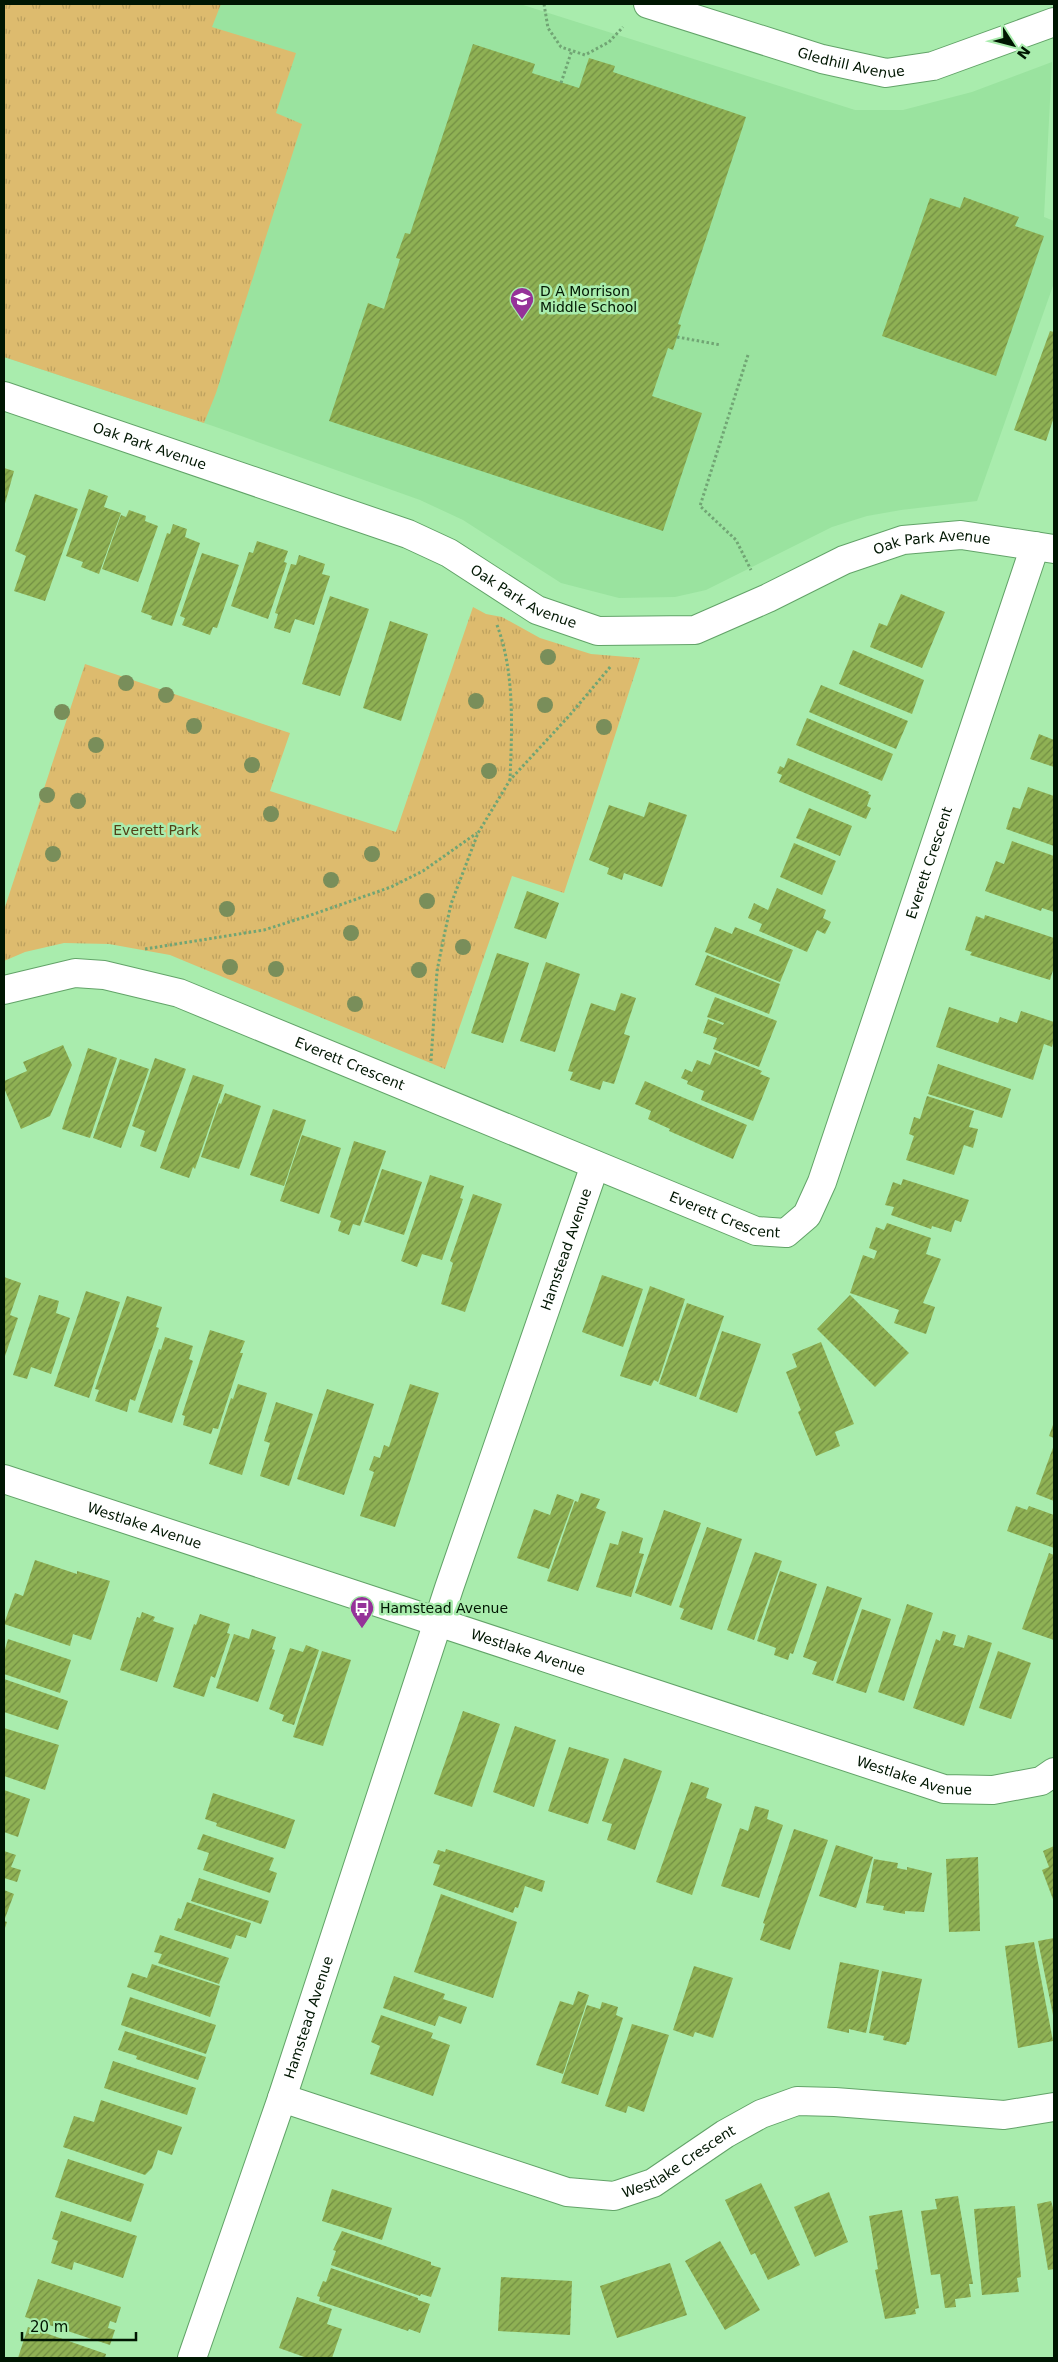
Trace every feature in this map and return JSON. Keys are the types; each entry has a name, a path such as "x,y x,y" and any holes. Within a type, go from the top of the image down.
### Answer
{"street":[{"name":"Gledhill Avenue","path":"652,4 822,59 886,73 932,66 1054,22"},
{"name":"Oak Park Avenue","path":"4,396 408,534 449,553 487,575 537,610 598,630 695,630 768,598 844,560 903,540 961,535 1045,547"},
{"name":"Everett Crescent","path":"4,990 75,973 104,975 179,993 756,1231 786,1233 807,1215 822,1182 1045,547"},
{"name":"Hamstead Avenue","path":"192,2358 282,2098 438,1623 595,1165"},
{"name":"Westlake Avenue","path":"4,1480 944,1789 992,1790 1041,1782 1054,1772"},
{"name":"Westlake Crescent","path":"282,2098 567,2192 614,2196 653,2183 725,2134 762,2114 796,2101 835,2102 1004,2115 1054,2107"}],"path":[{"path":"544,4 548,28 561,47 585,55 609,42 623,27"},
{"path":"561,82 572,50"},
{"path":"677,337 721,345"},
{"path":"748,355 700,506 736,540 753,573"},
{"path":"496,621 502,639 508,676 512,728 510,780"},
{"path":"431,1069 437,971 442,944 451,904 478,833 510,780 569,716 610,666 634,631"},
{"path":"142,950 264,930 311,915 390,887 423,871 478,833"}],"shaded area":[{"name":"D A Morrison Middle School","path":"4,4 520,4 855,110 903,110 972,92 1052,62 1044,217 1054,221 1054,283 977,501 867,516 832,527 706,590 675,597 619,598 561,583 463,520 420,500 213,426 4,357"}],"green space":[{"path":"4,4 221,4 212,27 296,53 276,113 302,124 216,393 204,423 4,357"},
{"name":"Everett Park","path":"473,607 486,614 502,617 540,638 591,654 640,658 564,893 512,876 445,1069 170,955 109,944 64,943 25,952 4,961 4,910 85,664 290,733 270,791 396,832"}],"building":[{"path":"473,44 535,64 532,73 579,88 589,58 615,66 613,72 746,117 678,324 681,325 673,350 668,348 652,396 702,413 663,531 329,421 368,303 384,309 400,259 396,258 405,233 410,234"},
{"path":"964,197 1019,217 1015,226 1044,236 996,376 882,336 930,198 960,208"},
{"path":"1050,331 1054,332 1054,417 1046,441 1014,430"},
{"path":"4,468 14,471 4,507"},
{"path":"89,489 108,496 104,507 121,513 99,574 81,567 83,562 66,556"},
{"path":"35,494 78,509 45,601 14,591 26,556 15,551"},
{"path":"129,510 146,516 145,521 158,526 138,582 102,569 121,515 126,517"},
{"path":"173,524 187,529 185,537 200,543 172,626 151,619 152,616 141,612 167,533 170,534"},
{"path":"257,541 288,551 284,562 287,563 268,619 231,606 249,552 253,553"},
{"path":"202,553 239,565 217,628 213,627 210,635 182,625 185,618 180,616"},
{"path":"299,555 325,564 322,574 330,576 314,625 295,619 290,633 274,628 278,614 275,613 291,564 296,565"},
{"path":"901,594 945,612 922,668 870,647 879,623 887,626"},
{"path":"330,596 369,609 340,696 302,684"},
{"path":"390,621 428,634 401,721 363,708"},
{"path":"853,650 924,680 912,714 839,684"},
{"path":"821,685 908,721 896,749 809,712"},
{"path":"807,718 893,754 882,781 796,745"},
{"path":"1039,734 1054,740 1054,767 1030,759"},
{"path":"788,758 869,792 868,794 871,795 867,806 871,808 866,819 779,782 782,775 777,773 780,766 784,768"},
{"path":"1028,787 1054,796 1054,846 1006,829 1013,807 1020,809"},
{"path":"649,802 687,815 662,887 624,873 622,880 607,874 609,868 589,860 609,805 644,817"},
{"path":"809,808 852,826 840,856 796,838"},
{"path":"1012,841 1054,856 1054,912 1042,908 1041,911 985,891 996,861 1004,864"},
{"path":"794,843 836,861 822,895 780,877"},
{"path":"777,888 826,910 823,918 831,922 825,934 817,930 807,952 759,931 762,924 748,918 754,903 768,910"},
{"path":"527,891 559,903 546,939 514,928"},
{"path":"985,915 1054,938 1054,967 1050,980 970,955 972,952 965,950 976,916 984,919"},
{"path":"715,927 732,934 735,927 793,950 780,982 705,952"},
{"path":"497,953 529,963 503,1043 471,1033"},
{"path":"707,955 780,984 769,1014 695,985"},
{"path":"546,962 580,974 555,1052 520,1041"},
{"path":"621,993 636,998 624,1034 630,1036 614,1084 603,1081 600,1090 570,1080 573,1072 568,1071 591,1003 615,1011"},
{"path":"715,997 777,1021 759,1067 713,1049 717,1038 703,1033 708,1019 723,1025 724,1023 707,1017"},
{"path":"949,1007 998,1023 1000,1017 1017,1023 1021,1011 1054,1022 1052,1047 1044,1044 1033,1080 936,1047"},
{"path":"63,1045 72,1065 50,1116 21,1129 4,1088 4,1081 27,1071 23,1062"},
{"path":"88,1048 117,1058 90,1138 62,1129"},
{"path":"715,1052 762,1071 760,1074 770,1078 753,1121 701,1100 704,1091 687,1084 688,1081 681,1078 685,1069 692,1072 697,1060 710,1065"},
{"path":"155,1058 186,1069 156,1152 140,1146 145,1131 132,1126"},
{"path":"120,1059 149,1069 121,1148 93,1138"},
{"path":"938,1064 1011,1089 1002,1118 928,1094"},
{"path":"193,1075 224,1085 195,1169 193,1167 189,1178 160,1168"},
{"path":"645,1081 747,1125 733,1159 669,1131 670,1129 648,1119 651,1111 635,1104"},
{"path":"225,1093 261,1106 239,1169 201,1157 219,1103 221,1104"},
{"path":"927,1096 974,1111 969,1127 978,1129 973,1148 964,1145 954,1175 906,1160 914,1136 909,1134 914,1117 920,1119"},
{"path":"273,1109 306,1120 284,1186 250,1175"},
{"path":"302,1135 341,1148 319,1214 280,1201"},
{"path":"354,1141 386,1151 360,1226 353,1224 349,1235 338,1231 341,1221 330,1217"},
{"path":"382,1169 422,1182 404,1235 364,1222"},
{"path":"430,1175 464,1186 460,1198 463,1199 442,1260 422,1254 417,1267 401,1261"},
{"path":"903,1179 969,1200 961,1222 955,1220 951,1232 932,1226 931,1229 891,1215 894,1207 885,1205 893,1182 901,1185"},
{"path":"473,1194 502,1204 465,1312 441,1304 453,1263 450,1261"},
{"path":"887,1223 931,1238 926,1254 941,1259 923,1303 935,1307 926,1334 894,1323 899,1310 850,1293 863,1255 874,1259 877,1251 869,1248 876,1227 884,1230"},
{"path":"602,1275 643,1289 623,1347 582,1332"},
{"path":"4,1277 21,1283 10,1315 18,1318 4,1359"},
{"path":"650,1286 685,1299 658,1382 654,1380 651,1386 620,1376"},
{"path":"86,1291 120,1302 89,1398 54,1386"},
{"path":"39,1295 59,1301 56,1313 70,1318 51,1374 31,1367 27,1379 13,1375"},
{"path":"850,1295 909,1353 875,1387 817,1329"},
{"path":"127,1296 162,1307 156,1327 159,1328 135,1401 130,1399 127,1412 95,1401 99,1390 95,1389"},
{"path":"687,1303 724,1316 696,1397 659,1384"},
{"path":"210,1330 245,1341 240,1353 243,1353 218,1429 213,1428 211,1434 183,1425 185,1416 182,1415"},
{"path":"722,1331 761,1344 737,1413 699,1399"},
{"path":"165,1337 193,1346 189,1359 193,1361 172,1423 138,1412 159,1349 161,1350"},
{"path":"821,1342 854,1424 835,1432 840,1446 816,1456 798,1412 801,1410 786,1372 797,1367 792,1354"},
{"path":"238,1384 267,1393 242,1475 209,1464 231,1398 233,1399"},
{"path":"410,1384 439,1393 395,1527 360,1516 374,1472 369,1470 374,1456 380,1458 384,1445 389,1447"},
{"path":"327,1389 374,1404 344,1495 297,1479"},
{"path":"276,1402 313,1414 289,1486 260,1476 270,1443 264,1441"},
{"path":"1054,1422 1054,1438 1049,1436"},
{"path":"1054,1445 1054,1501 1036,1494"},
{"path":"581,1493 600,1499 596,1508 606,1512 578,1591 547,1581 575,1501 578,1502"},
{"path":"557,1494 574,1500 549,1569 517,1558 534,1509 550,1515"},
{"path":"1016,1506 1027,1510 1029,1506 1054,1515 1054,1548 1007,1531"},
{"path":"664,1510 701,1523 671,1606 635,1593"},
{"path":"707,1527 742,1539 712,1630 680,1619 684,1609 679,1607"},
{"path":"622,1531 643,1538 639,1553 644,1554 631,1597 596,1587 610,1543 618,1545"},
{"path":"755,1552 782,1561 754,1640 727,1630"},
{"path":"1049,1553 1054,1555 1054,1640 1022,1629"},
{"path":"35,1560 77,1574 77,1571 110,1581 91,1640 73,1634 70,1646 4,1624 15,1593 23,1596"},
{"path":"780,1571 817,1584 793,1654 790,1653 788,1660 774,1655 776,1648 757,1641"},
{"path":"827,1586 862,1598 833,1681 812,1674 817,1662 803,1657"},
{"path":"907,1604 933,1613 904,1701 878,1692"},
{"path":"862,1609 891,1619 866,1693 836,1683"},
{"path":"142,1612 155,1617 153,1621 174,1628 157,1682 120,1670 137,1617 140,1618"},
{"path":"200,1614 230,1624 227,1633 230,1634 215,1678 211,1676 204,1697 173,1687 194,1624 196,1625"},
{"path":"252,1629 276,1637 272,1649 275,1650 258,1702 216,1688 234,1634 249,1639"},
{"path":"943,1631 956,1635 953,1645 964,1648 968,1635 992,1643 964,1726 913,1708 936,1639 940,1641"},
{"path":"8,1639 71,1660 60,1693 4,1674 4,1653"},
{"path":"306,1645 319,1650 294,1725 282,1721 284,1715 269,1709 290,1648 303,1652"},
{"path":"322,1651 351,1660 323,1746 293,1737"},
{"path":"998,1651 1031,1663 1011,1719 979,1708"},
{"path":"4,1679 68,1701 58,1730 4,1712"},
{"path":"463,1711 500,1724 472,1807 434,1794"},
{"path":"515,1726 556,1740 534,1807 493,1792"},
{"path":"4,1728 59,1745 45,1790 4,1776"},
{"path":"569,1747 609,1759 588,1824 548,1811"},
{"path":"624,1758 662,1771 635,1850 607,1840 612,1824 602,1821"},
{"path":"691,1782 709,1788 706,1798 722,1804 692,1895 656,1882"},
{"path":"4,1790 30,1799 18,1837 4,1832"},
{"path":"213,1793 295,1820 285,1849 216,1826 217,1823 205,1819"},
{"path":"755,1806 769,1810 767,1819 783,1825 759,1898 721,1886 740,1828 748,1831"},
{"path":"794,1829 828,1840 790,1950 760,1940 765,1924 763,1923"},
{"path":"203,1834 274,1858 269,1870 277,1873 270,1893 203,1870 209,1853 197,1849"},
{"path":"836,1845 873,1857 856,1908 819,1896"},
{"path":"1054,1846 1054,1902 1042,1870 1049,1867 1043,1851"},
{"path":"446,1849 545,1881 542,1892 525,1886 518,1908 515,1907 513,1913 433,1885 440,1865 433,1863 438,1850 445,1852"},
{"path":"4,1851 16,1855 11,1867 21,1870 17,1882 4,1878"},
{"path":"978,1857 980,1931 949,1932 946,1859"},
{"path":"874,1859 898,1863 897,1868 907,1870 907,1867 932,1873 924,1912 905,1911 905,1914 883,1910 884,1906 866,1903"},
{"path":"199,1878 269,1901 261,1924 191,1901"},
{"path":"4,1890 14,1894 4,1921"},
{"path":"441,1894 517,1922 493,1998 414,1972"},
{"path":"187,1902 251,1923 246,1938 236,1935 231,1949 174,1930 178,1918 181,1919"},
{"path":"160,1935 229,1958 219,1984 158,1963 162,1954 154,1952"},
{"path":"1054,1938 1054,2015 1053,2015 1038,1941"},
{"path":"1034,1942 1053,2041 1018,2048 1005,1946"},
{"path":"840,1962 879,1970 866,2033 849,2029 849,2033 827,2028"},
{"path":"152,1964 220,1986 210,2017 127,1987 132,1973 147,1978"},
{"path":"694,1966 733,1978 713,2038 695,2032 693,2037 673,2030"},
{"path":"882,1971 922,1979 909,2042 906,2045 883,2040 884,2036 869,2033"},
{"path":"394,1976 445,1994 443,1999 467,2007 461,2024 439,2016 435,2026 383,2008"},
{"path":"578,1991 589,1995 563,2074 536,2065 560,2001 573,2005"},
{"path":"130,1997 216,2025 206,2054 121,2025"},
{"path":"602,2002 618,2007 616,2015 623,2018 598,2095 561,2083 587,2005 600,2009"},
{"path":"381,2015 433,2033 431,2038 450,2045 433,2096 370,2074 380,2046 371,2042"},
{"path":"632,2024 669,2035 644,2112 628,2106 626,2113 605,2106"},
{"path":"125,2031 206,2057 198,2080 136,2059 137,2056 118,2050"},
{"path":"113,2061 196,2088 187,2115 104,2088"},
{"path":"101,2100 182,2127 172,2155 158,2150 152,2168 145,2175 63,2147 74,2116 94,2122"},
{"path":"68,2159 144,2184 131,2222 55,2197"},
{"path":"761,2183 800,2265 768,2280 755,2253 751,2255 725,2200"},
{"path":"332,2189 392,2208 382,2240 322,2221"},
{"path":"829,2192 848,2242 815,2257 794,2207"},
{"path":"958,2196 973,2284 969,2284 971,2297 955,2299 956,2307 945,2308 940,2274 931,2275 921,2211 937,2209 935,2199"},
{"path":"1051,2201 1054,2211 1054,2269 1048,2270 1037,2204"},
{"path":"1015,2206 1021,2277 1017,2278 1019,2292 982,2295 974,2209"},
{"path":"902,2210 919,2308 915,2309 916,2314 885,2319 875,2270 878,2269 869,2216"},
{"path":"61,2211 137,2236 123,2278 74,2262 72,2270 51,2263 58,2241 52,2239"},
{"path":"342,2231 431,2262 431,2265 441,2268 431,2297 421,2294 420,2296 331,2265 336,2251 333,2250"},
{"path":"720,2241 760,2310 725,2330 685,2261"},
{"path":"670,2263 687,2315 617,2338 600,2286"},
{"path":"331,2268 418,2298 418,2300 430,2304 420,2333 409,2329 408,2331 319,2301 320,2297 317,2296 323,2281 326,2282"},
{"path":"501,2277 572,2281 570,2335 498,2331"},
{"path":"38,2279 121,2307 116,2323 110,2321 108,2328 115,2330 110,2345 25,2317"},
{"path":"297,2297 332,2309 327,2324 342,2329 332,2358 307,2358 279,2348"},
{"path":"28,2327 106,2354 105,2358 18,2358"}],"place":[{"name":"D A Morrison Middle School","path":"522,320"},
{"name":"Hamstead Avenue","path":"362,1629"}]}
